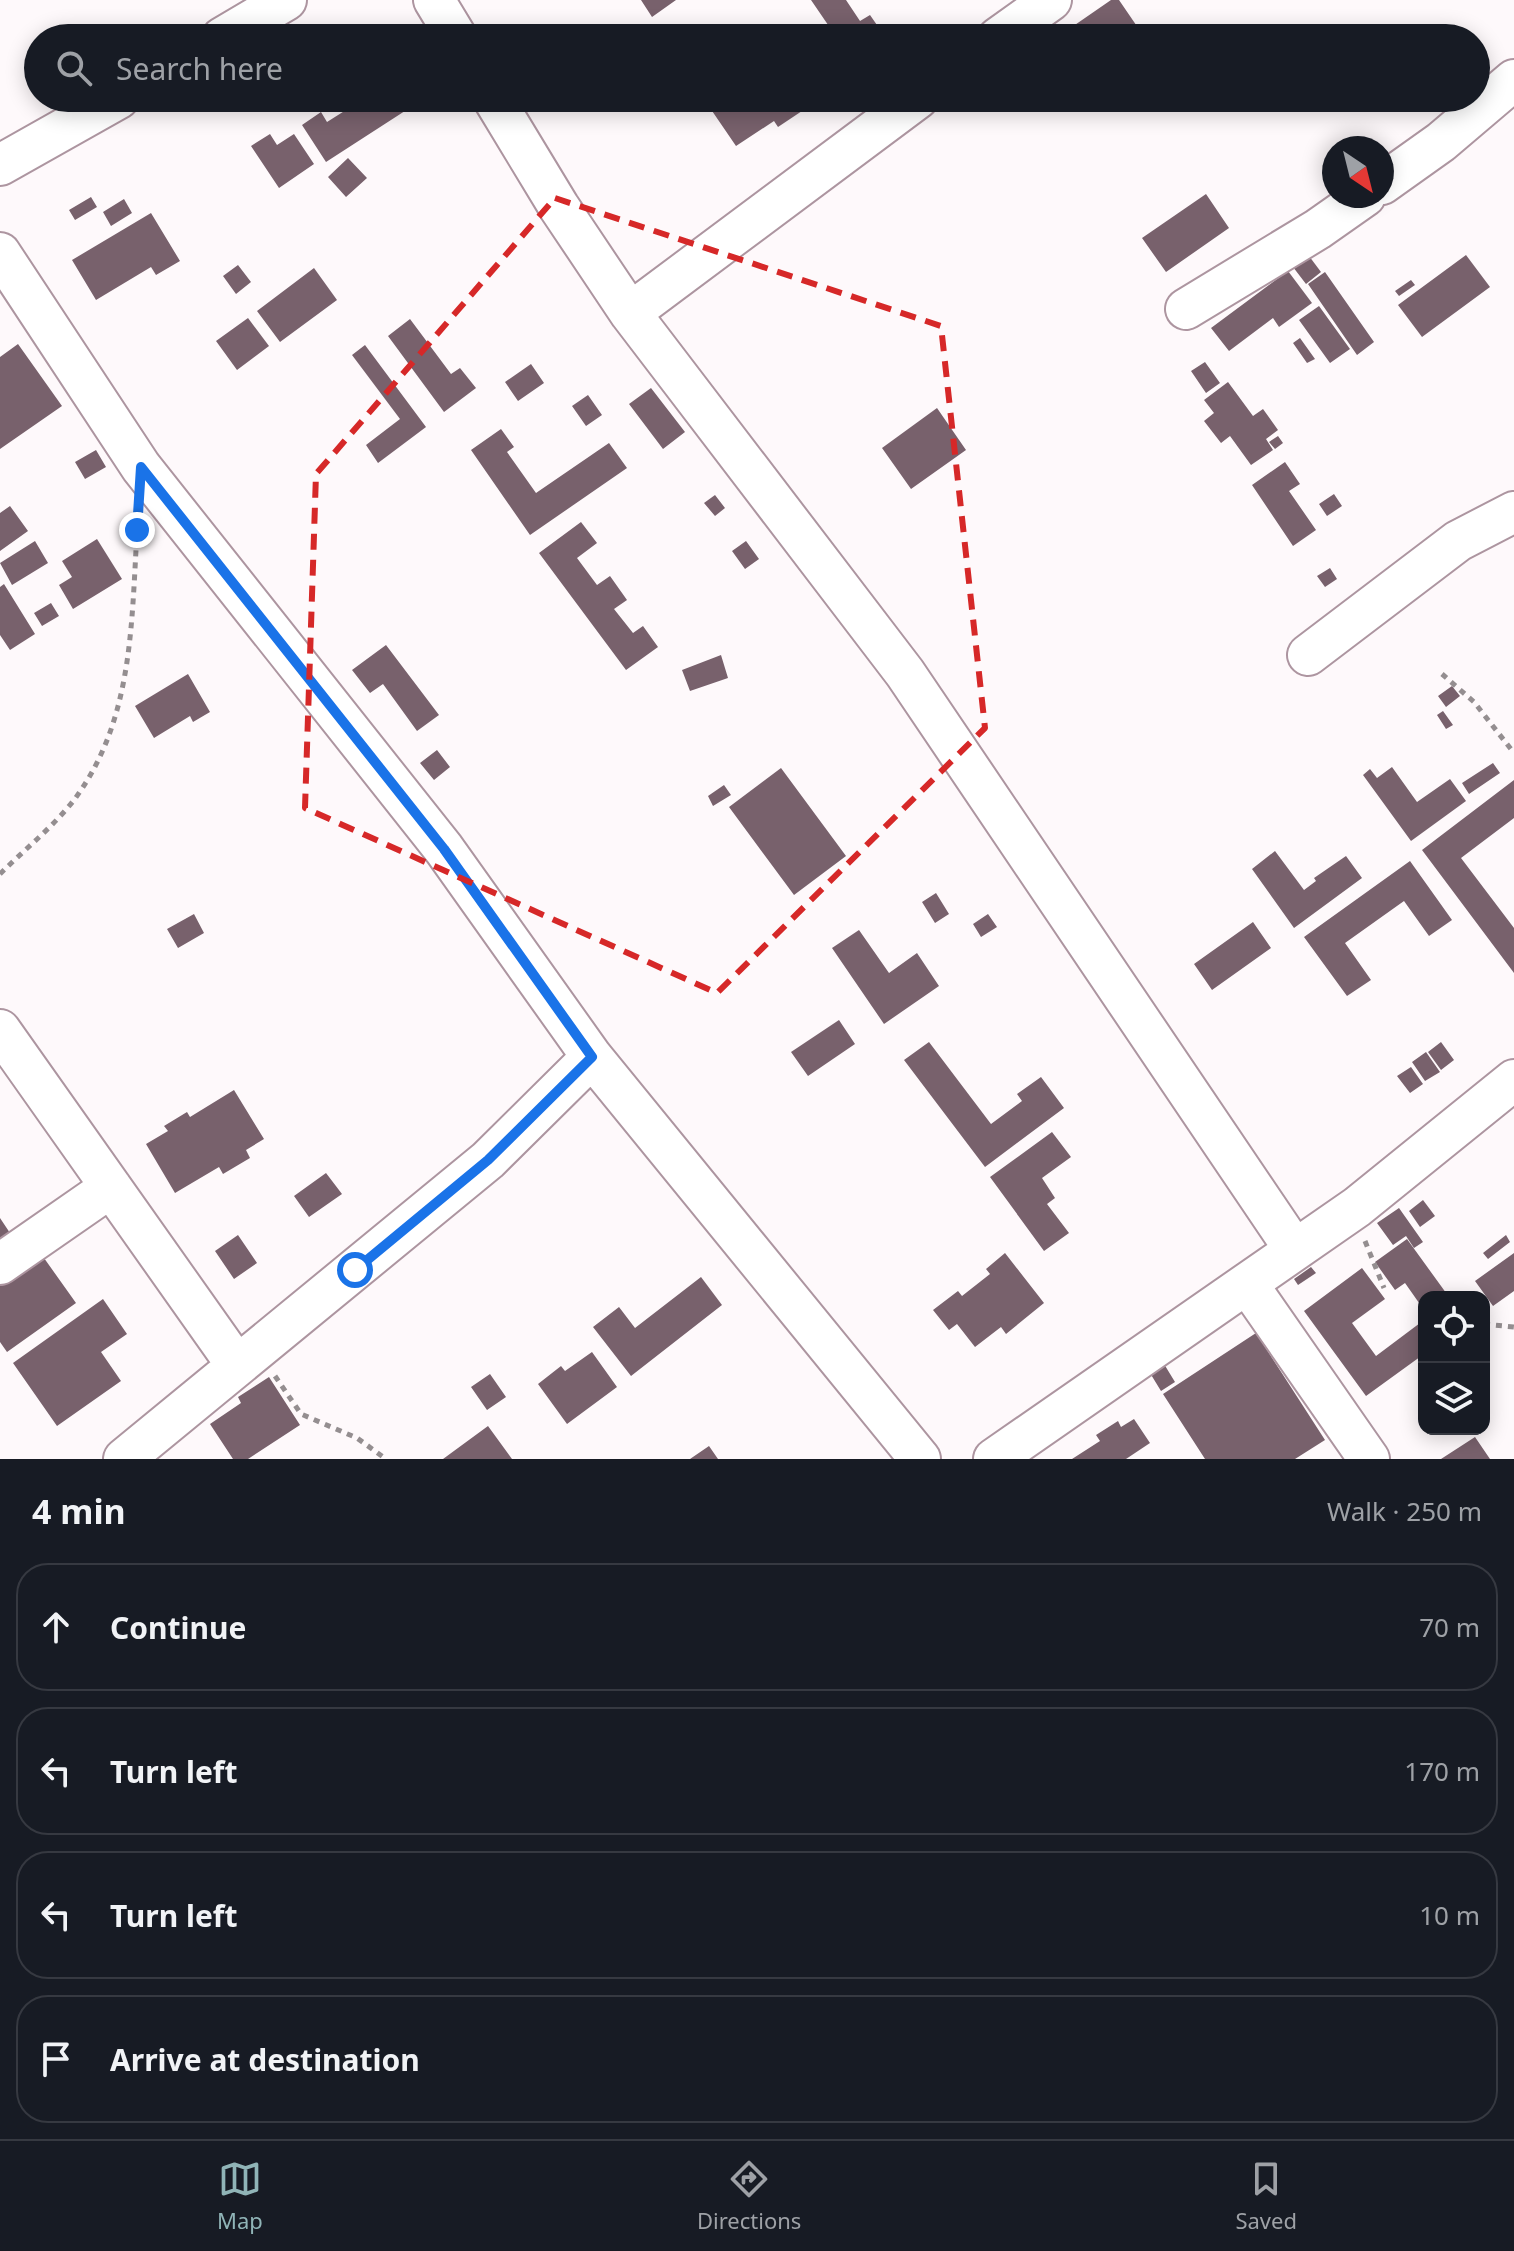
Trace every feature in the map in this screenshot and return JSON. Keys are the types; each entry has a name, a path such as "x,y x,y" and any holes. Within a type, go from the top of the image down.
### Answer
{"street":[{"path":"246,24 286,0"},
{"path":"434,0 449,24"},
{"path":"1018,24 1051,0"},
{"path":"1490,100 1514,80"},
{"path":"0,165 94,112"},
{"path":"502,112 585,247 630,313 905,673 1295,1250"},
{"path":"630,313 899,112"},
{"path":"1394,175 1476,112"},
{"path":"1186,309 1348,208"},
{"path":"0,253 141,467 444,849 592,1057 920,1459"},
{"path":"1308,655 1458,541 1514,512"},
{"path":"0,1030 111,1187 247,1356"},
{"path":"124,1459 488,1160 592,1057"},
{"path":"994,1459 1357,1207 1514,1080"},
{"path":"0,1264 111,1187"},
{"path":"1248,1285 1369,1459"}],"path":[{"path":"0,874 74,800 104,748 127,678 141,467"},
{"path":"1442,674 1474,702 1514,753"},
{"path":"1357,1207 1367,1250 1384,1288"},
{"path":"1490,1325 1514,1327"},
{"path":"247,1356 301,1414 357,1438 386,1459"}],"highlighted area":[{"path":"555,198 941,326 985,728 717,993 305,808 316,474"}],"building":[{"path":"641,0 676,0 652,17"},
{"path":"811,0 846,0 860,21 870,15 876,24 827,24"},
{"path":"1111,0 1119,0 1135,24 1076,24"},
{"path":"321,112 327,122 343,112 403,112 326,162 302,125"},
{"path":"713,112 800,112 778,127 774,121 736,146"},
{"path":"270,134 277,145 294,134 314,164 279,188 251,146"},
{"path":"348,158 367,178 346,197 328,177"},
{"path":"1206,194 1229,228 1166,272 1142,238"},
{"path":"91,197 97,207 75,220 69,210"},
{"path":"124,199 132,213 111,226 103,212"},
{"path":"151,213 180,261 156,275 151,267 96,300 72,260"},
{"path":"1466,255 1490,287 1422,337 1398,305"},
{"path":"1309,256 1321,272 1306,284 1293,267"},
{"path":"238,265 251,282 236,294 223,276"},
{"path":"314,268 337,300 280,342 257,311"},
{"path":"1288,271 1312,303 1279,327 1273,318 1229,351 1211,328"},
{"path":"1325,272 1374,342 1357,355 1308,284"},
{"path":"1411,280 1415,285 1399,296 1395,291"},
{"path":"1319,306 1350,349 1330,363 1299,320"},
{"path":"248,318 269,346 237,370 216,341"},
{"path":"410,319 451,374 460,368 476,388 444,412 388,336"},
{"path":"1300,338 1315,359 1307,363 1293,343"},
{"path":"18,344 62,406 0,449 0,357"},
{"path":"365,345 426,427 378,463 366,445 400,419 352,355"},
{"path":"1205,362 1220,383 1206,393 1191,371"},
{"path":"531,364 544,383 518,401 505,382"},
{"path":"1228,382 1253,416 1263,409 1278,430 1266,439 1273,450 1251,465 1230,436 1221,443 1204,421 1214,413 1204,400"},
{"path":"651,388 685,432 663,449 629,404"},
{"path":"588,395 602,415 586,426 572,406"},
{"path":"937,408 966,450 911,489 882,448"},
{"path":"501,429 514,447 507,452 536,493 609,443 627,468 530,535 471,450"},
{"path":"1278,436 1283,443 1275,449 1269,442"},
{"path":"96,450 106,467 85,479 75,462"},
{"path":"1285,462 1300,484 1289,491 1316,530 1293,546 1252,485"},
{"path":"1334,494 1342,506 1327,516 1319,504"},
{"path":"715,495 725,508 715,516 704,503"},
{"path":"10,506 28,531 0,551 0,513"},
{"path":"581,522 597,543 577,558 597,585 610,576 627,600 614,609 633,633 643,626 658,647 626,670 539,553"},
{"path":"97,539 122,579 73,609 59,585 72,577 62,561"},
{"path":"35,541 48,563 12,585 0,563"},
{"path":"746,541 759,559 745,569 732,551"},
{"path":"1330,568 1337,579 1325,587 1317,576"},
{"path":"4,584 35,634 10,650 0,635 0,587"},
{"path":"51,603 59,616 42,626 34,613"},
{"path":"386,645 439,715 417,731 383,684 370,693 352,670"},
{"path":"721,655 728,678 690,691 682,670"},
{"path":"188,674 210,712 193,722 190,716 154,738 135,706"},
{"path":"1452,686 1460,696 1446,707 1438,696"},
{"path":"1443,711 1453,725 1446,729 1437,715"},
{"path":"437,750 450,767 434,780 420,763"},
{"path":"1493,763 1500,773 1469,794 1462,783"},
{"path":"1392,767 1417,802 1450,779 1466,801 1411,841 1363,775 1370,769 1377,778"},
{"path":"781,768 846,856 794,895 729,807"},
{"path":"1514,780 1514,818 1461,858 1514,928 1514,973 1422,850"},
{"path":"724,785 731,795 713,806 708,796"},
{"path":"1275,851 1304,890 1316,881 1314,878 1346,856 1362,878 1294,928 1252,869"},
{"path":"1410,861 1452,920 1429,936 1404,901 1345,943 1371,980 1347,996 1304,937"},
{"path":"936,893 949,914 935,923 922,902"},
{"path":"194,914 204,933 178,948 167,929"},
{"path":"988,914 997,927 981,937 973,924"},
{"path":"1253,922 1271,948 1212,990 1194,964"},
{"path":"859,930 889,973 917,953 939,986 884,1024 832,948"},
{"path":"839,1020 855,1044 808,1076 791,1052"},
{"path":"929,1042 991,1124 1022,1101 1017,1094 1041,1077 1064,1108 985,1167 904,1060"},
{"path":"1441,1042 1454,1060 1441,1070 1428,1052"},
{"path":"1426,1052 1440,1072 1425,1081 1412,1062"},
{"path":"1411,1067 1423,1084 1410,1093 1397,1076"},
{"path":"234,1090 264,1139 246,1150 250,1158 223,1174 219,1167 175,1193 146,1144 168,1131 164,1126 187,1112 190,1117"},
{"path":"1052,1132 1071,1157 1042,1178 1055,1198 1047,1204 1069,1233 1044,1251 990,1177"},
{"path":"326,1173 342,1194 309,1217 294,1196"},
{"path":"1423,1200 1435,1216 1420,1227 1409,1211"},
{"path":"1399,1208 1423,1242 1414,1248 1406,1236 1393,1245 1377,1223"},
{"path":"0,1218 16,1242 0,1253"},
{"path":"238,1235 257,1263 234,1279 215,1251"},
{"path":"1506,1235 1510,1242 1488,1259 1483,1253"},
{"path":"1407,1239 1445,1291 1418,1291 1418,1301 1405,1283 1395,1290 1375,1262"},
{"path":"39,1251 76,1303 7,1352 0,1342 0,1279"},
{"path":"1005,1253 1044,1303 1006,1334 1001,1327 975,1347 957,1324 949,1330 933,1310 958,1291 962,1296 990,1274 986,1269"},
{"path":"1514,1253 1514,1291 1493,1306 1490,1291 1482,1291 1475,1281"},
{"path":"1311,1267 1316,1273 1298,1285 1294,1279"},
{"path":"1362,1268 1385,1299 1352,1323 1376,1356 1418,1324 1418,1358 1366,1396 1304,1311"},
{"path":"701,1277 722,1305 631,1376 593,1327 619,1307 635,1328"},
{"path":"103,1299 127,1334 101,1352 121,1381 57,1426 13,1363"},
{"path":"1256,1333 1325,1440 1295,1459 1205,1459 1163,1394"},
{"path":"592,1352 617,1387 567,1424 538,1384 561,1366 565,1371"},
{"path":"1164,1364 1175,1382 1161,1391 1150,1373"},
{"path":"490,1374 506,1397 487,1410 471,1387"},
{"path":"269,1377 300,1425 248,1459 233,1459 210,1424 241,1403 238,1397"},
{"path":"1134,1419 1150,1443 1126,1459 1072,1459 1100,1441 1096,1435 1118,1421 1121,1427"},
{"path":"488,1426 512,1459 443,1459"},
{"path":"1475,1437 1490,1459 1441,1459"},
{"path":"709,1446 718,1459 690,1459"}],"route":[{"path":"137,530 141,467 444,849 592,1057 488,1160 355,1270"}]}
